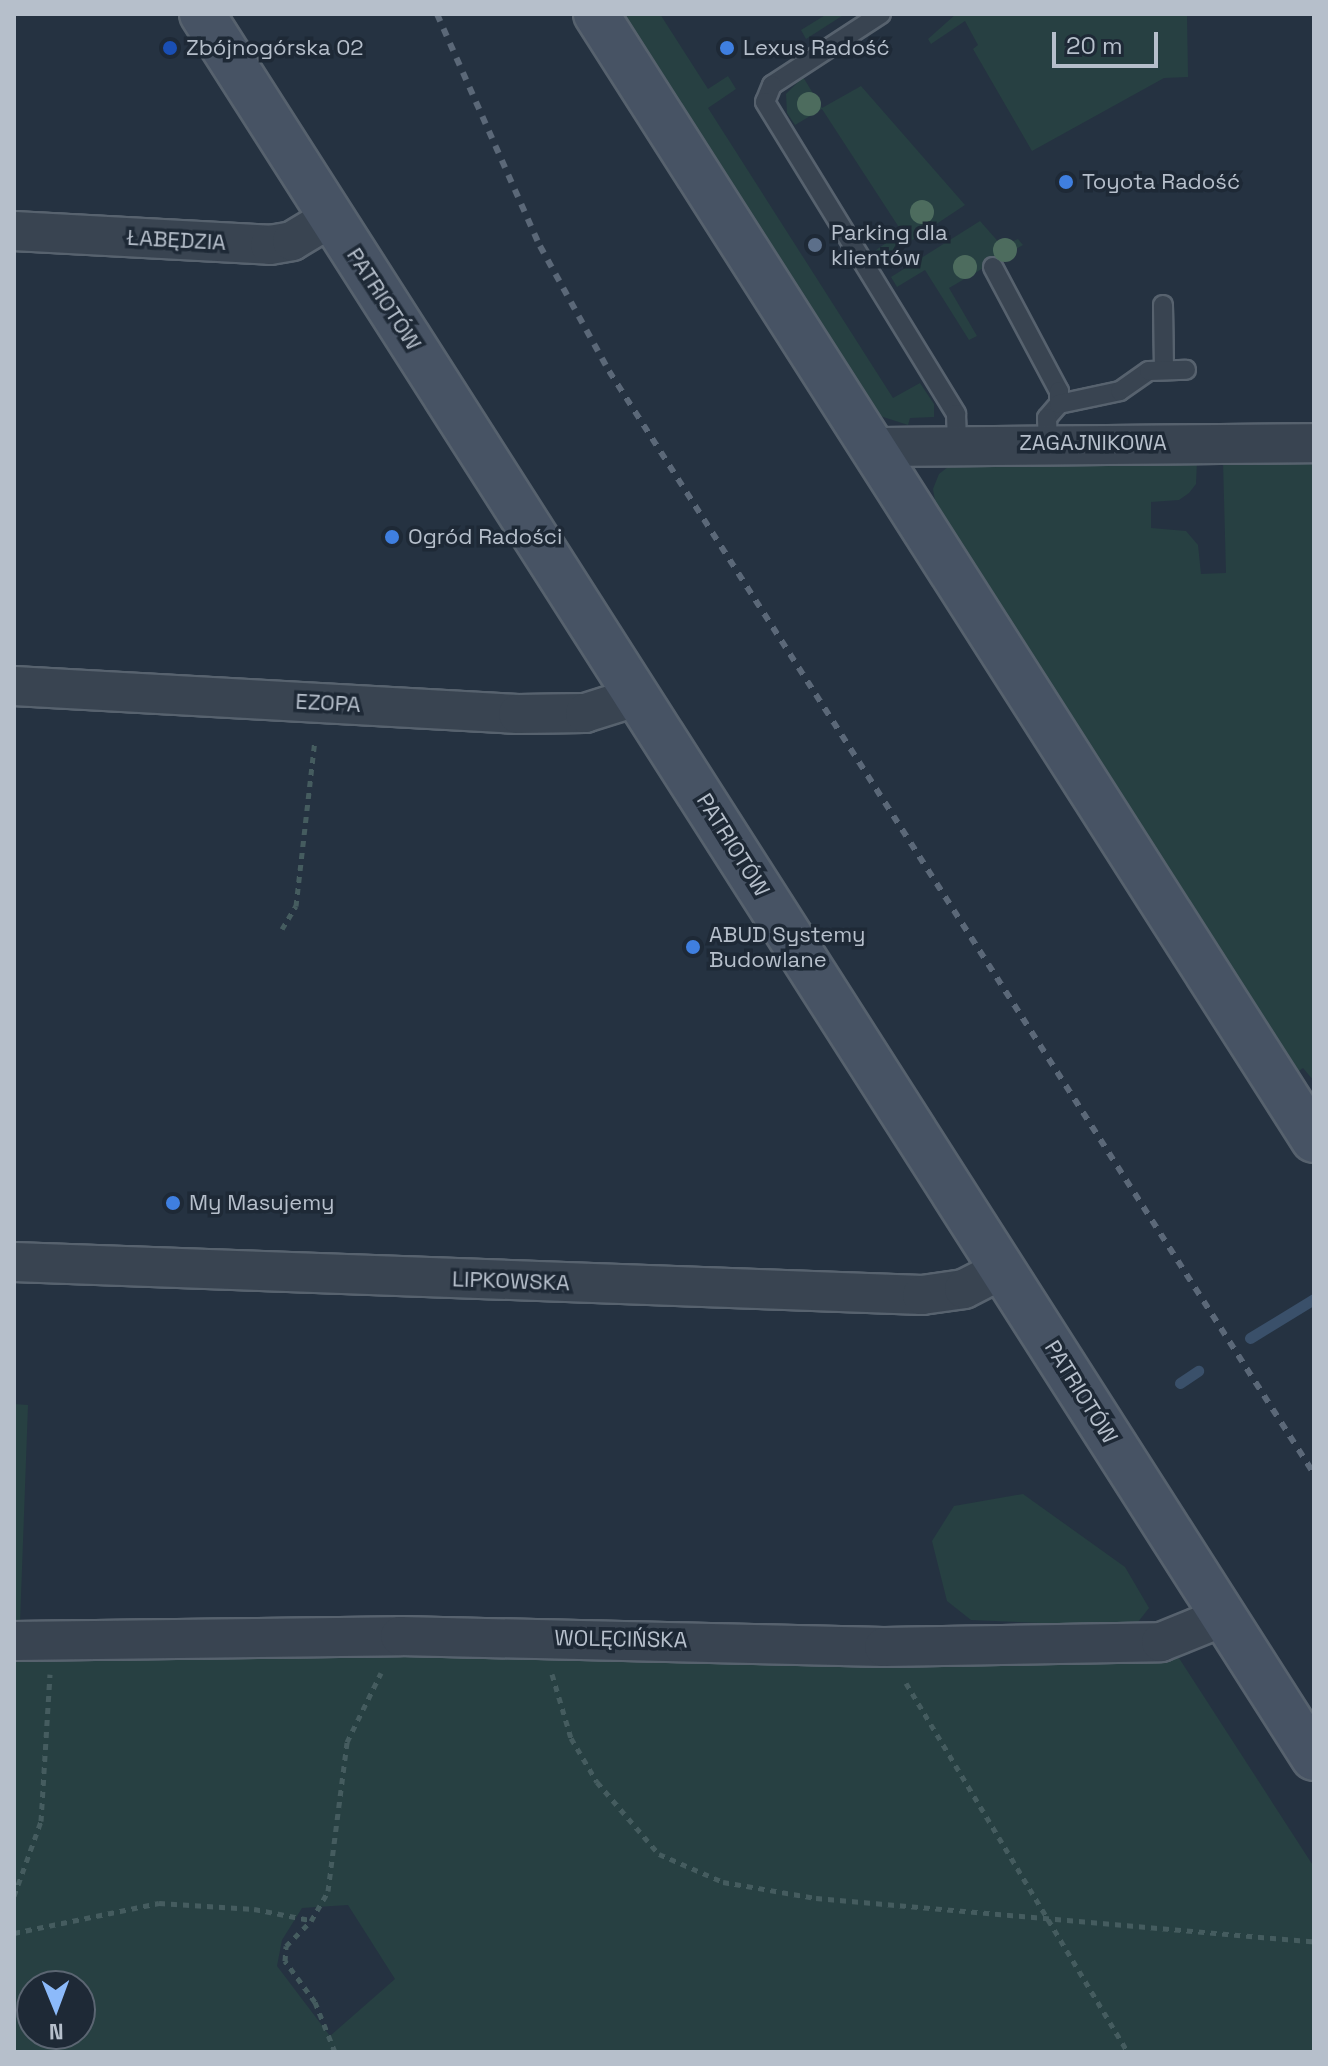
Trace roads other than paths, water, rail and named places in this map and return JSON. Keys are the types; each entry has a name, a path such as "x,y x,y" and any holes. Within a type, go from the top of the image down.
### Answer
{"main road":[{"name":"PATRIOTÓW","path":"202,14 1314,1758"},
{"path":"596,14 1314,1140"}],"street":[{"name":"ŁABĘDZIA","path":"14,231 270,245 292,241 332,217"},
{"name":"ZAGAJNIKOWA","path":"872,447 1048,442 1314,443"},
{"name":"EZOPA","path":"14,686 561,714 611,708 639,696"},
{"name":"LIPKOWSKA","path":"14,1262 922,1295 964,1289 1003,1269"},
{"name":"WOLĘCIŃSKA","path":"14,1641 400,1636 884,1647 1161,1642 1223,1617"}],"lane":[{"path":"881,14 772,85 765,102 956,414 957,443"},
{"path":"993,267 1056,384 1059,404"},
{"path":"1163,305 1164,370"},
{"path":"1048,442 1047,418 1059,404 1105,397 1131,386 1145,372 1186,370"}],"waterway":[{"path":"1250,1338 1314,1299"},
{"path":"1180,1383 1198,1371"}],"railway":[{"path":"437,14 540,246 609,371 1314,1474"}],"place":[{"name":"Zbójnogórska 02","path":"170,48"},
{"name":"Lexus Radość","path":"727,48"},
{"name":"Toyota Radość","path":"1066,182"},
{"name":"Parking dla klientów","path":"815,245"},
{"name":"Ogród Radości","path":"392,537"},
{"name":"ABUD Systemy Budowlane","path":"693,947"},
{"name":"My Masujemy","path":"173,1203"}]}
